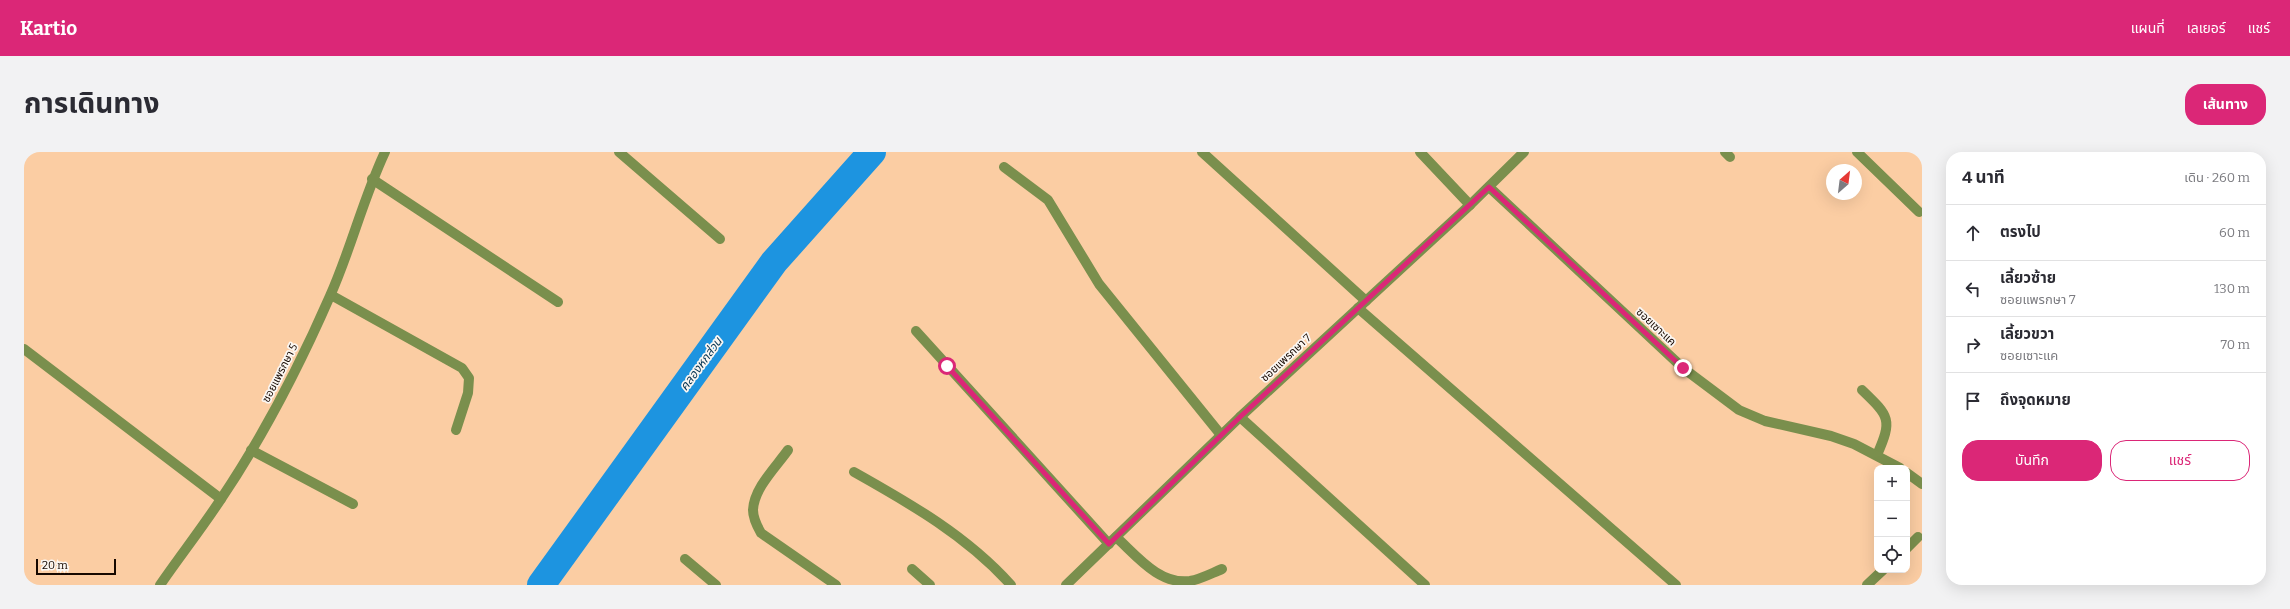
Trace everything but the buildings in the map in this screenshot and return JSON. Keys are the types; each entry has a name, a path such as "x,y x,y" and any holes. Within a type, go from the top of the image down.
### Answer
{"street":[{"name":"ซอยแพรกษา 5","path":"160,585 222,499 296,371 331,295 372,179 384,152"},
{"path":"619,152 720,239"},
{"path":"1202,152 1366,301"},
{"path":"1420,152 1470,205"},
{"name":"ซอยแพรกษา 7","path":"1066,585 1240,417 1470,205 1524,152"},
{"path":"1857,152 1919,212"},
{"path":"1004,167 1048,200 1100,284 1221,435"},
{"path":"372,179 558,302"},
{"name":"ซอยเซาะแค","path":"1489,187 1683,368 1732,405 1765,421 1831,436 1877,455 1895,465"},
{"path":"331,295 462,368 469,378 468,393 456,430"},
{"path":"1358,308 1671,584"},
{"path":"916,331 1112,540 1164,578 1177,582 1191,581 1222,569"},
{"path":"24,349 222,499"},
{"path":"1862,390 1880,408 1888,421 1886,435 1877,455"},
{"path":"1240,417 1425,585"},
{"path":"251,450 353,504"},
{"path":"788,450 758,492 753,510 755,522 761,533 836,585"},
{"path":"854,472 918,508 961,537 989,562 1011,585"},
{"path":"1910,475 1922,484"},
{"path":"1910,545 1918,537"},
{"path":"685,558 716,585"},
{"path":"912,569 930,585"},
{"path":"1867,585 1880,573"}],"waterway":[{"name":"คลองหกส่วน","path":"541,585 774,262 872,152"}],"route":[{"path":"947,366 1109,544 1240,417 1489,187 1683,368"}]}
